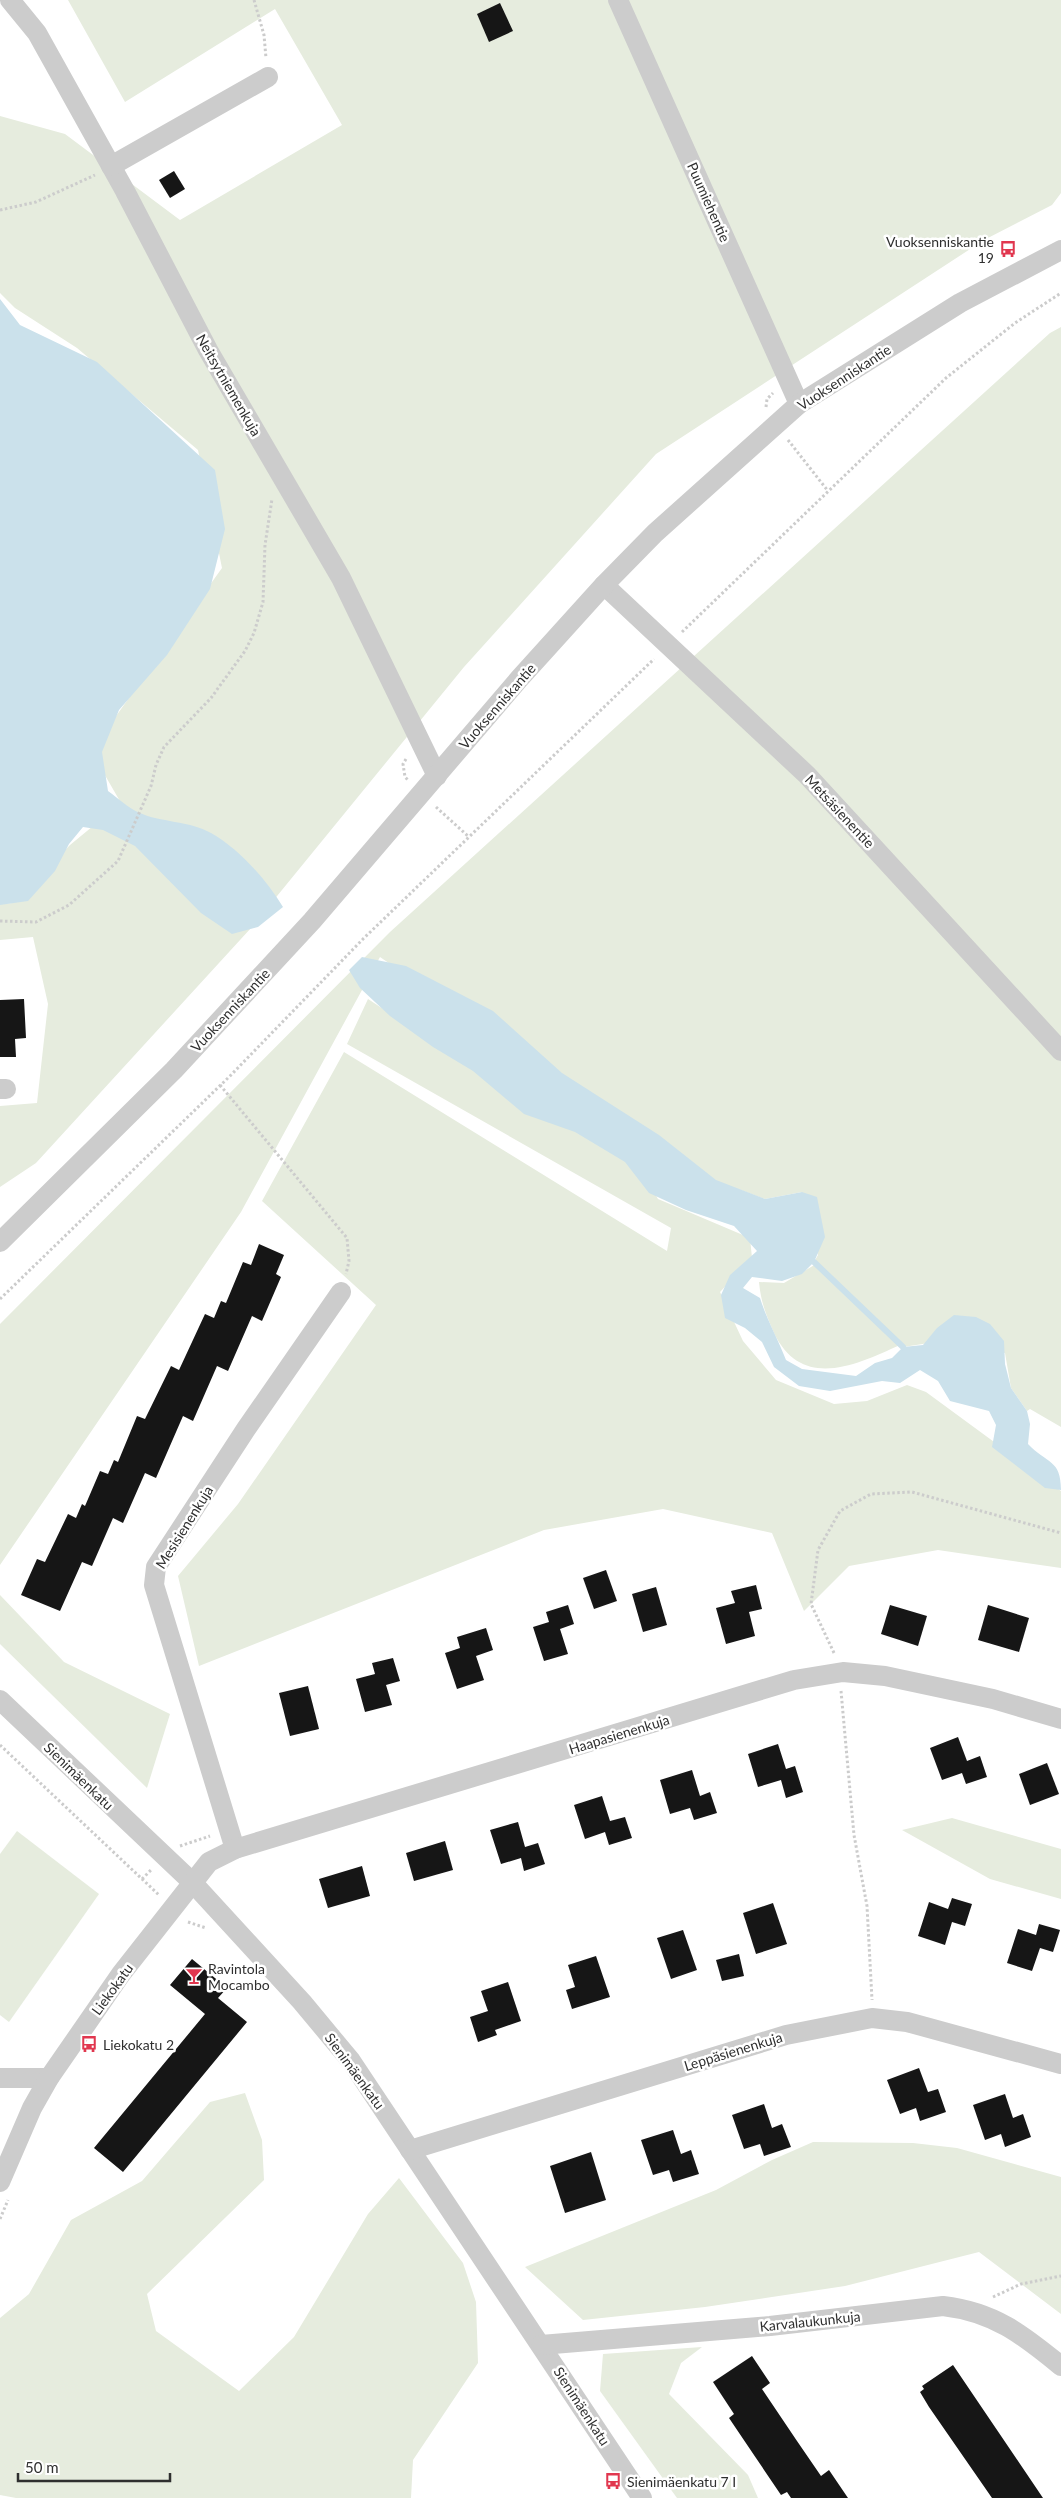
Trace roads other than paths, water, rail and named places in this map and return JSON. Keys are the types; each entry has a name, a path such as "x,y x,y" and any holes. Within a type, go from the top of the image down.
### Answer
{"street":[{"name":"Neitsytniemenkuja","path":"10,0 37,33 111,166 208,350 341,578 437,776"},
{"name":"Puumiehentie","path":"618,0 799,404"},
{"path":"111,166 268,77"},
{"name":"Vuoksenniskantie","path":"0,1242 174,1070 312,921 604,585 655,533 799,404 960,303 1061,250"},
{"name":"Metsäsienentie","path":"604,585 807,775 1061,1051"},
{"name":"Mesisienenkuja","path":"235,1849 154,1585 156,1567 246,1429 341,1292"},
{"name":"Haapasienenkuja","path":"192,1882 209,1862 235,1849 794,1680 841,1672 885,1676 963,1693 1061,1719"},
{"name":"Sienimäenkatu","path":"0,1700 192,1882 302,2002 351,2061 542,2345 642,2498"},
{"name":"Liekokatu","path":"0,2182 32,2108 49,2078 121,1974 192,1882"},
{"name":"Leppäsienenkuja","path":"410,2150 786,2035 872,2018 907,2022 1061,2064"},
{"path":"0,2078 49,2078"},
{"name":"Karvalaukunkuja","path":"542,2345 770,2326 943,2306 967,2309 997,2320 1025,2336 1061,2366"}],"water":[{"path":"0,299 20,325 97,362 215,470 225,529 210,589 167,655 119,710 102,752 108,791 127,806 140,813 194,826 211,833 242,856 269,886 283,907 258,927 232,934 201,913 135,846 103,830 83,827 69,844 55,871 28,901 0,905"},
{"path":"362,957 406,966 493,1011 562,1073 659,1135 716,1180 765,1199 802,1192 817,1197 825,1237 814,1262 802,1274 782,1281 752,1277 743,1288 760,1298 786,1360 802,1369 856,1376 875,1363 892,1358 903,1347 923,1345 937,1328 954,1315 976,1317 990,1324 1004,1341 1005,1364 1011,1388 1027,1411 1030,1424 1028,1444 1056,1467 1059,1473 1061,1490 1045,1488 992,1447 996,1425 989,1411 950,1401 938,1381 920,1370 900,1383 882,1381 830,1391 799,1386 774,1367 762,1342 745,1328 725,1318 721,1295 730,1275 757,1251 734,1226 686,1210 649,1193 625,1162 575,1132 524,1114 473,1071 433,1047 390,1016 360,988 349,970"}],"waterway":[{"path":"814,1262 903,1347"}],"place":[{"name":"Vuoksenniskantie 19","path":"1008,249"},
{"name":"Ravintola Mocambo","path":"194,1976"},
{"name":"Liekokatu 2","path":"89,2044"},
{"name":"Sienimäenkatu 7 I","path":"613,2481"}]}
